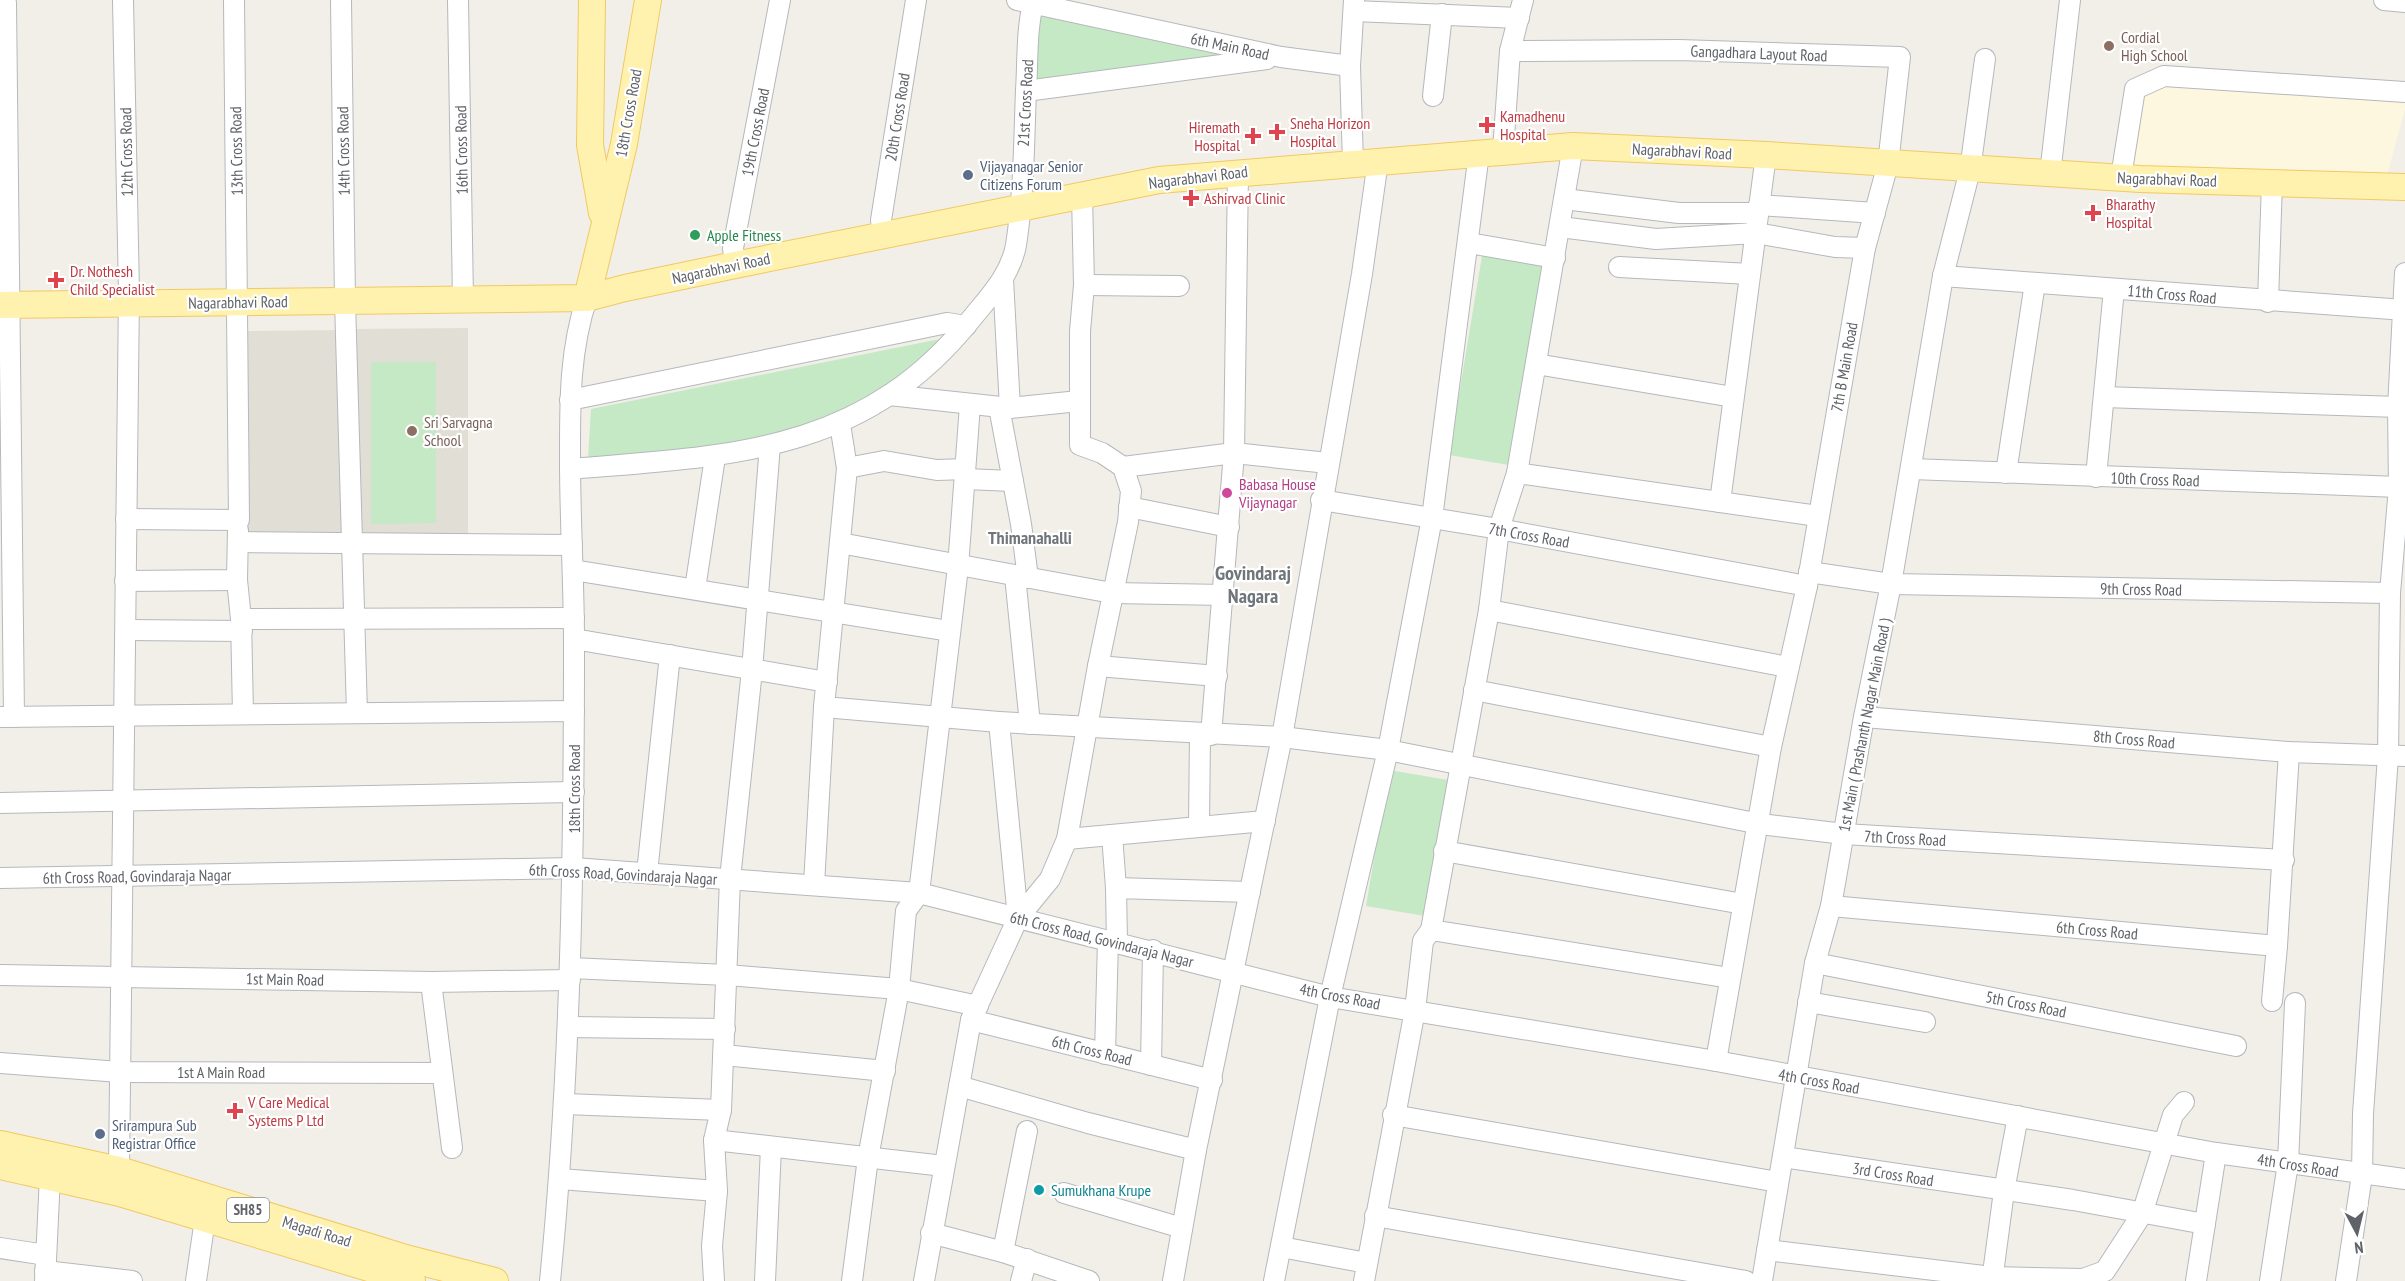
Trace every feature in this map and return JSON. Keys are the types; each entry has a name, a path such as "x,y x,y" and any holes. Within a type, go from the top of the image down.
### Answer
{"main road":[{"path":"592,0 590,145 604,225"},
{"name":"18th Cross Road","path":"587,298 624,144 648,0"},
{"name":"Nagarabhavi Road","path":"6,305 587,298 735,265 1159,180 1573,146 1766,155 2050,174 2405,187"},
{"name":"Magadi Road","path":"0,1144 119,1170 402,1257 495,1281"},
{"name":"Magadi Road","path":"0,1166 139,1198 205,1220 412,1281"}],"street":[{"name":"12th Cross Road","path":"119,1170 128,304 123,0"},
{"name":"13th Cross Road","path":"234,0 239,303 237,580 241,625 243,714"},
{"name":"14th Cross Road","path":"341,0 345,301 357,713"},
{"name":"16th Cross Road","path":"458,0 463,300"},
{"name":"19th Cross Road","path":"735,265 733,248 780,0"},
{"name":"20th Cross Road","path":"883,235 881,220 916,0"},
{"path":"2050,174 2070,0"},
{"path":"2384,0 2405,2"},
{"name":"6th Main Road","path":"1028,1 1281,57 1350,66"},
{"name":"21st Cross Road","path":"1003,279 1016,247 1026,92 1028,1"},
{"path":"7,3 7,717 574,711"},
{"path":"1173,1281 1196,1150 1235,972 1282,737 1362,274 1366,162 1350,66 1354,6 1442,14 1521,9 1469,243 1432,518 1388,750 1330,997 1274,1281"},
{"path":"1433,96 1442,14"},
{"name":"Gangadhara Layout Road","path":"1510,51 1679,50 1900,57 1888,164"},
{"path":"1026,92 1281,57"},
{"name":"1st Main ( Prashanth Nagar Main Road )","path":"1762,1281 1815,963 1831,906 1864,717 1892,584 1943,276 1970,170 1985,59"},
{"path":"2121,177 2135,89 2163,76 2405,92"},
{"path":"1281,1247 1365,1272 1415,1010 1423,941 1431,930 1459,765 1489,610 1499,529 1517,473 1573,146"},
{"path":"1720,502 1766,155"},
{"name":"7th B Main Road","path":"1716,1061 1743,904 1760,824 1771,747 1808,579 1865,248 1888,164"},
{"path":"1199,825 1206,735 1217,676 1225,595 1234,453 1238,172"},
{"path":"2268,302 2272,182"},
{"path":"924,1281 931,1233 975,1013 1018,918 1050,879 1067,839 1086,727 1129,507 1131,491 1123,467 1102,453 1080,445 1079,401 1084,285 1082,194"},
{"path":"1564,199 1679,213 1759,209 1875,213"},
{"path":"1560,227 1656,239 1756,233 1835,247 1865,248"},
{"path":"1469,243 1555,258"},
{"path":"1618,267 1750,274"},
{"path":"2346,1281 2362,1175 2363,1114 2396,756 2390,594 2398,487 2398,407 2402,381 2405,273"},
{"name":"11th Cross Road","path":"1943,276 2403,311"},
{"path":"570,469 715,457 770,446 840,424 889,395 937,358 1003,279"},
{"path":"1003,279 1005,407 1021,577 1030,724"},
{"path":"2006,473 2035,283"},
{"path":"1084,285 1179,286"},
{"path":"2096,477 2114,289"},
{"name":"18th Cross Road","path":"550,1281 565,1104 573,868 574,618 570,400 573,354 587,298"},
{"path":"570,400 947,323 966,326"},
{"path":"1536,364 1733,397"},
{"path":"889,395 1005,407 1079,401"},
{"path":"2104,397 2398,407"},
{"path":"852,1281 868,1158 898,989 906,911 919,893 958,567 970,405"},
{"path":"814,885 824,707 847,468 840,424"},
{"path":"714,1281 712,1246 717,1191 714,1140 722,1110 730,879 753,670 770,446"},
{"path":"1123,467 1234,453 1328,463"},
{"path":"695,589 715,457"},
{"path":"847,468 884,461 1013,481"},
{"name":"10th Cross Road","path":"1911,469 2398,487"},
{"path":"1517,473 1818,516"},
{"name":"7th Cross Road","path":"1321,501 1808,579 1892,584"},
{"path":"1129,507 1229,527"},
{"path":"126,519 239,520"},
{"path":"238,542 572,545"},
{"path":"840,543 958,567 1112,593 1225,595"},
{"path":"573,570 949,631"},
{"path":"125,581 237,580"},
{"name":"9th Cross Road","path":"1892,584 2390,594"},
{"path":"1489,610 1788,667"},
{"path":"126,630 353,620 574,618"},
{"path":"574,639 827,682"},
{"path":"647,873 670,655"},
{"path":"1098,666 1217,676"},
{"path":"1474,690 1771,747"},
{"name":"7th Cross Road","path":"824,707 999,722 1206,735 1282,737 1388,750 1760,824 1844,834 2284,860"},
{"name":"8th Cross Road","path":"1864,717 2289,752 2396,756"},
{"path":"999,722 1018,918"},
{"path":"2272,1001 2284,860 2289,752"},
{"path":"0,803 123,803 574,792"},
{"path":"1067,839 1199,825 1264,821"},
{"path":"1106,1053 1116,888 1112,835"},
{"path":"1444,851 1743,904"},
{"name":"6th Cross Road, Govindaraja Nagar","path":"0,878 573,868 814,885 919,893 1235,972"},
{"path":"1116,888 1250,892"},
{"name":"6th Cross Road","path":"1831,906 2277,946"},
{"path":"1431,930 1730,978"},
{"path":"1151,1065 1153,951"},
{"name":"5th Cross Road","path":"1815,963 2236,1046"},
{"name":"4th Cross Road","path":"1235,972 1330,997 1716,1061 2216,1153 2362,1175 2405,1179"},
{"name":"1st Main Road","path":"0,975 431,982 570,974 727,975"},
{"name":"6th Cross Road","path":"727,975 898,989 1106,1053 1212,1080"},
{"path":"431,982 452,1148"},
{"path":"1809,1002 1925,1022"},
{"path":"2270,1281 2288,1163 2295,1003"},
{"path":"568,1028 725,1029"},
{"path":"724,1055 885,1071"},
{"name":"1st A Main Road","path":"0,1063 120,1072 442,1072"},
{"path":"959,1086 1088,1124 1196,1150"},
{"path":"1767,1250 1992,1279 2083,1280 2105,1271 2142,1214 2173,1115 2184,1102"},
{"path":"565,1104 722,1110"},
{"path":"1394,1115 1778,1182"},
{"path":"1992,1279 2004,1191 2018,1116"},
{"path":"1003,1252 1027,1131"},
{"path":"714,1140 944,1166"},
{"path":"765,1281 771,1147"},
{"path":"2196,1281 2216,1153"},
{"name":"3rd Cross Road","path":"1783,1157 2073,1200 2205,1224"},
{"path":"45,1269 50,1176"},
{"path":"560,1179 717,1191"},
{"path":"1064,1193 1182,1228"},
{"path":"1375,1216 1746,1281"},
{"path":"196,1281 205,1220"},
{"path":"931,1233 1003,1252 1089,1281"},
{"path":"0,1248 45,1269 132,1281"},
{"path":"1021,1281 1026,1259"}],"shaded area":[{"path":"2167,82 2405,99 2405,109 2386,179 2129,165 2140,91"},
{"name":"Sri Sarvagna School","path":"468,328 468,534 356,535 355,329"},
{"path":"340,330 342,533 246,534 244,331"}],"green space":[{"path":"1039,13 1239,54 1034,82"},
{"path":"1483,250 1543,260 1509,465 1449,455"},
{"path":"950,337 879,398 760,441 588,459 591,409"},
{"path":"371,362 436,362 436,523 371,524"},
{"path":"1389,770 1448,780 1425,916 1366,906"}],"place":[{"name":"Cordial High School","path":"2109,46"},
{"name":"Kamadhenu Hospital","path":"1487,125"},
{"name":"Sneha Horizon Hospital","path":"1277,132"},
{"name":"Hiremath Hospital","path":"1253,136"},
{"name":"Vijayanagar Senior Citizens Forum","path":"968,175"},
{"name":"Ashirvad Clinic","path":"1191,198"},
{"name":"Bharathy Hospital","path":"2093,213"},
{"name":"Apple Fitness","path":"695,235"},
{"name":"Dr. Nothesh Child Specialist","path":"56,280"},
{"name":"Sri Sarvagna School","path":"412,431"},
{"name":"Babasa House Vijaynagar","path":"1227,493"},
{"name":"V Care Medical Systems P Ltd","path":"235,1111"},
{"name":"Srirampura Sub Registrar Office","path":"100,1134"},
{"name":"Sumukhana Krupe","path":"1039,1190"}],"district":[{"name":"Thimanahalli","path":"1030,538"},
{"name":"Govindaraj Nagara","path":"1253,584"}]}
